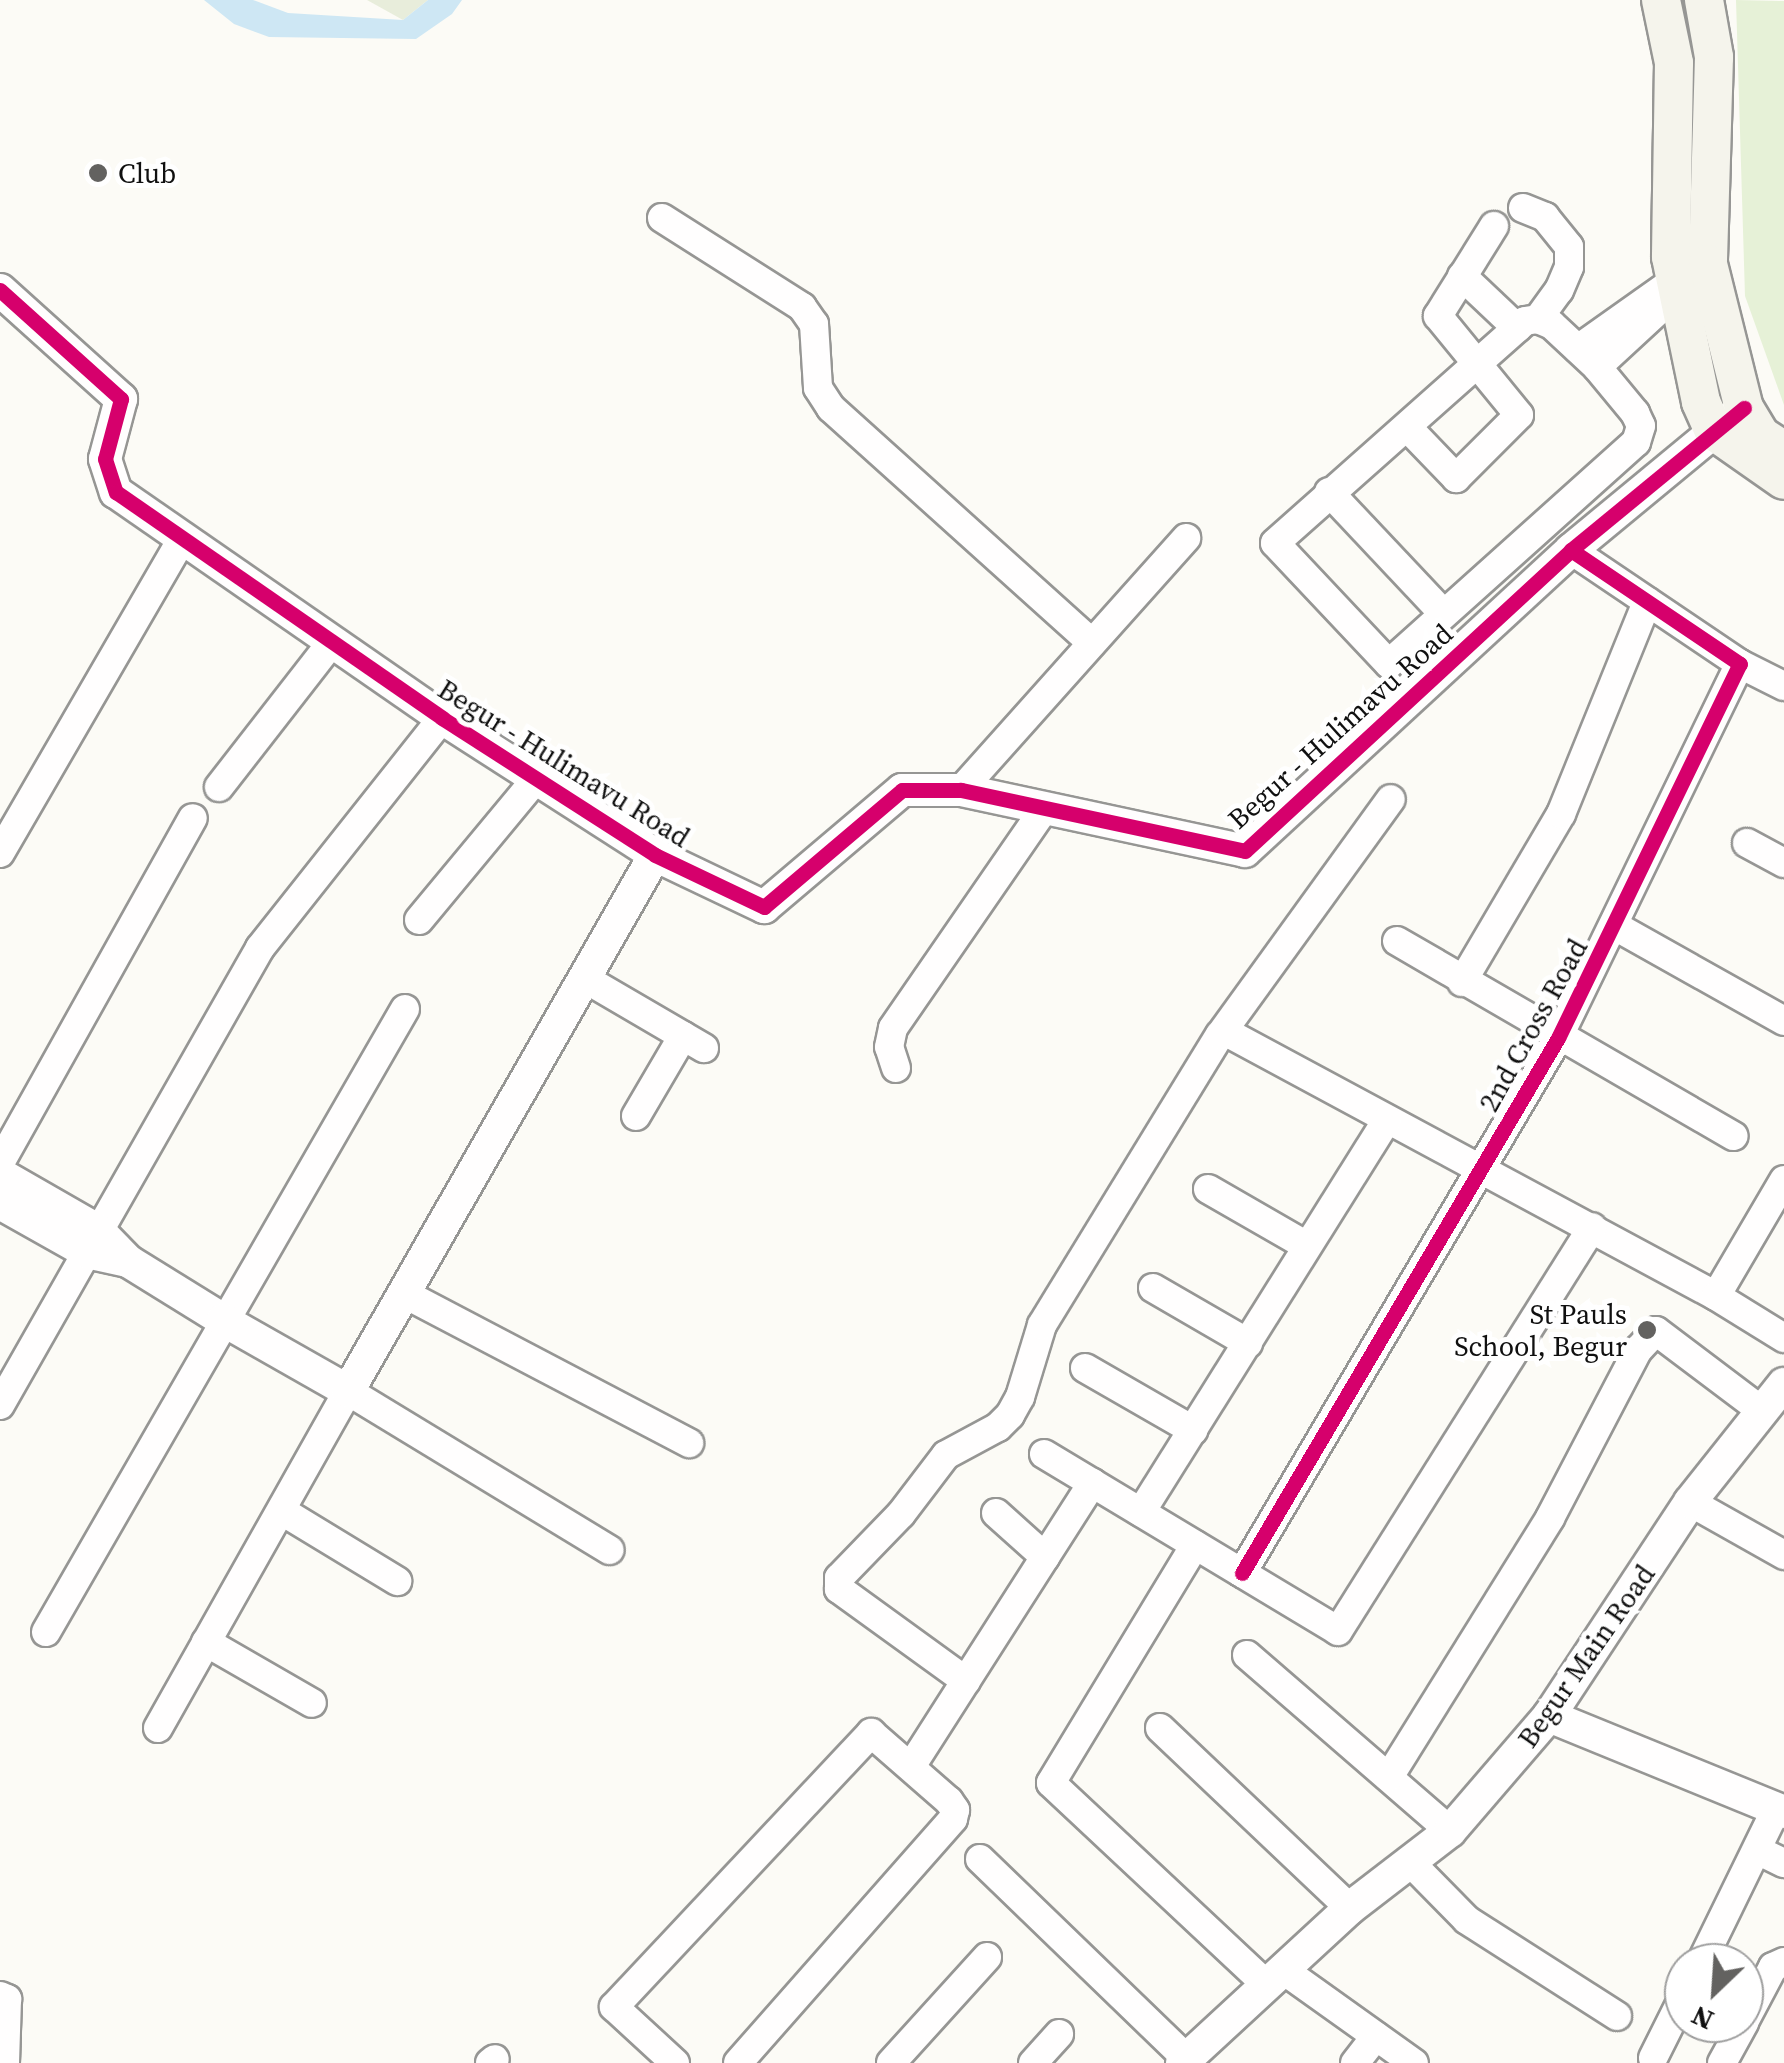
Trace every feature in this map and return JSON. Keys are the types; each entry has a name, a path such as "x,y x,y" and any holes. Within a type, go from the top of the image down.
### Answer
{"main road":[{"path":"1660,0 1674,63 1671,258 1701,402 1714,431 1784,480"},
{"path":"1704,0 1714,57 1708,264 1744,408 1761,436 1784,451"},
{"path":"1674,63 1714,57"}],"street":[{"path":"1462,276 1528,323 1588,358 1635,412 1641,426 1636,442 1389,664 1275,543 1474,365 1528,323 1559,290 1568,267 1569,247 1546,218 1523,208"},
{"path":"662,218 802,307 814,324 818,388 831,408 1092,643"},
{"path":"1407,427 1456,478 1519,416 1438,316 1494,226"},
{"path":"1588,358 1676,286"},
{"name":"Begur - Hulimavu Road","path":"2,296 121,399 105,459 116,492 442,718 655,854 764,907 902,790 962,790 1245,851 1571,550 1744,408"},
{"path":"1329,492 1444,613"},
{"path":"962,790 1186,538"},
{"path":"0,853 182,539"},
{"path":"1571,550 1740,664 1784,686"},
{"path":"1462,982 1561,814 1647,602"},
{"path":"220,787 331,642"},
{"name":"2nd Cross Road","path":"1242,1573 1558,1038 1740,664"},
{"path":"0,1405 260,948 442,718"},
{"path":"419,920 537,778"},
{"path":"966,1681 839,1589 838,1578 901,1514 946,1455 998,1427 1010,1415 1055,1302 1226,1032 1392,800"},
{"path":"896,1068 890,1047 894,1028 1045,808"},
{"path":"0,1163 192,818"},
{"path":"1747,844 1784,863"},
{"path":"158,1728 655,854"},
{"path":"1614,926 1784,1021"},
{"path":"1397,941 1558,1038 1734,1136"},
{"path":"584,978 694,1042 636,1116"},
{"path":"46,1632 405,1009"},
{"path":"1226,1032 1592,1227 1784,1338"},
{"path":"1141,1512 1387,1120"},
{"path":"0,1174 93,1241 610,1550"},
{"path":"1716,1296 1784,1180"},
{"path":"1208,1189 1307,1246"},
{"path":"0,1203 93,1241"},
{"path":"1044,1454 1338,1631 1592,1227"},
{"path":"1152,1288 1248,1343"},
{"path":"405,1294 689,1443"},
{"path":"1389,1776 1550,1518 1638,1350 1656,1332 1761,1410"},
{"path":"1085,1368 1193,1430"},
{"name":"Begur Main Road","path":"1184,2061 1350,1908 1450,1831 1549,1716 1690,1502 1784,1384"},
{"path":"912,1765 1092,1483"},
{"path":"1690,1502 1784,1555"},
{"path":"282,1510 396,1581"},
{"path":"996,1513 1045,1557"},
{"path":"1195,1545 1051,1783 1273,1976 1376,2036 1414,2063"},
{"path":"206,1642 312,1703"},
{"path":"1247,1656 1450,1831"},
{"path":"1549,1716 1780,1810 1710,1943"},
{"path":"1160,1728 1350,1908"},
{"path":"664,2060 614,2008 871,1733 912,1765 956,1810 948,1830 738,2063"},
{"path":"1757,1850 1784,1863"},
{"path":"980,1858 1184,2061"},
{"path":"1410,1862 1467,1920 1618,2016"},
{"path":"891,2063 987,1957"},
{"path":"1764,1984 1773,1967 1784,1962"},
{"path":"0,1996 7,1999 5,2063"},
{"path":"1033,2063 1059,2034"},
{"path":"1355,2063 1376,2036"},
{"path":"1653,2058 1664,2036"}],"green space":[{"path":"367,0 428,0 403,20"},
{"path":"1736,0 1784,1 1784,405 1745,296"}],"water":[{"path":"204,0 253,0 288,13 403,20 428,0 462,0 452,14 416,39 269,37 234,24"}],"cycle path":[{"path":"0,290 121,399 105,459 116,492 442,718 655,855 764,907 902,790 961,790 1245,851 1571,550 1744,408"},
{"path":"1242,1573 1558,1038 1740,664 1571,550"}],"place":[{"name":"Club","path":"98,173"},
{"name":"St Pauls School, Begur","path":"1647,1330"}]}
